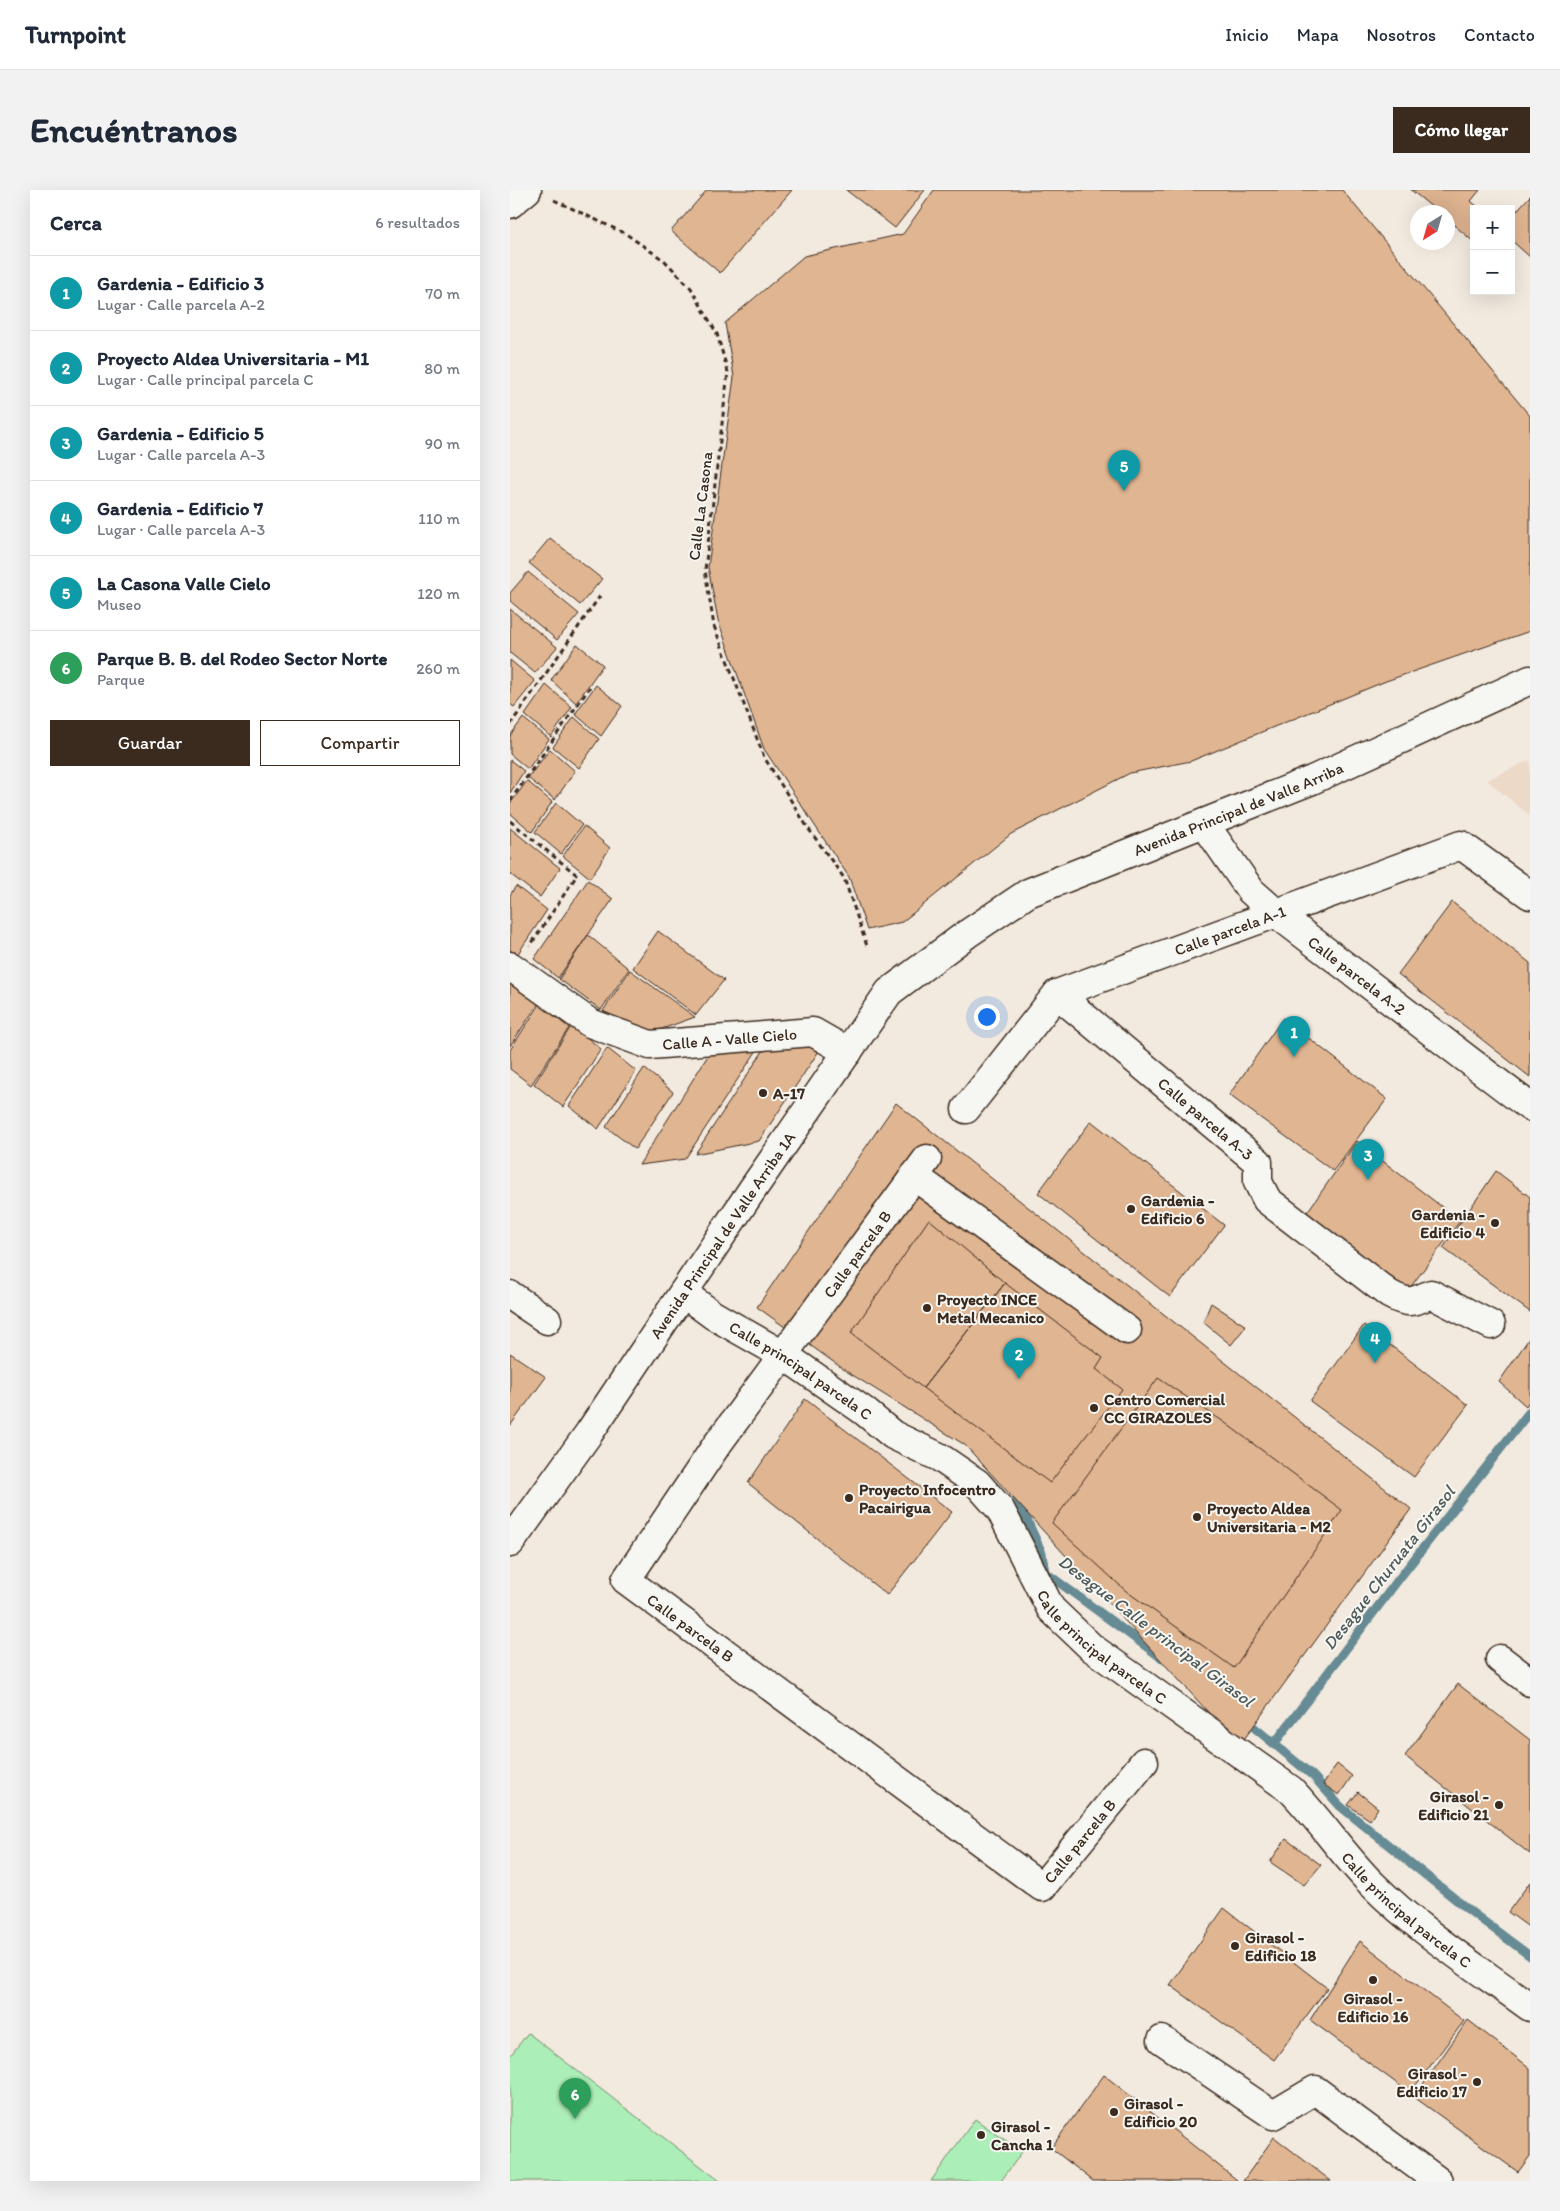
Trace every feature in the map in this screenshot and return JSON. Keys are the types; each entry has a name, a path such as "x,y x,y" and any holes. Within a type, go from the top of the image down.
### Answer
{"street":[{"path":"510,204 538,194"},
{"name":"Avenida Principal de Valle Arriba","path":"953,946 967,934 1028,893 1312,780 1530,680"},
{"name":"Calle parcela A-2","path":"1204,823 1251,890 1277,914 1530,1107"},
{"name":"Calle parcela A-1","path":"1057,994 1461,845 1530,896"},
{"name":"Avenida Principal de Valle Arriba 1A","path":"510,1543 589,1433 889,992 953,946"},
{"name":"Calle A - Valle Cielo","path":"512,968 590,1022 650,1045 813,1032 848,1052"},
{"path":"966,1109 1057,994"},
{"name":"Calle parcela A-3","path":"1057,994 1258,1162 1258,1182 1267,1200 1382,1288 1402,1301 1415,1302 1431,1294 1491,1325"},
{"name":"Calle parcela B","path":"1127,1330 920,1168 716,1446 626,1580 1042,1887 1144,1762"},
{"name":"Calle principal parcela C","path":"683,1293 712,1315 783,1355 864,1412 893,1435 939,1457 977,1484 1000,1509 1051,1609 1092,1648 1291,1790 1312,1812 1372,1885 1409,1918 1530,2007"},
{"path":"510,1295 547,1320"},
{"path":"1500,1659 1530,1682"},
{"path":"1162,2040 1273,2116 1315,2090 1438,2181"}],"path":[{"name":"Calle La Casona","path":"538,194 626,234 664,261 690,288 717,334 728,372 705,570 714,626 764,757 808,828 844,878 867,946"},
{"path":"510,725 600,596"},
{"path":"510,801 590,687"},
{"path":"510,820 577,875 512,968"}],"shaded area":[{"path":"1530,760 1530,816 1487,780"}],"green space":[{"path":"528,2033 720,2181 510,2181 510,2056"},
{"name":"Girasol - Cancha 1","path":"975,2119 1022,2152 1001,2181 931,2181"}],"building":[{"path":"707,190 792,190 720,273 671,231"},
{"path":"846,190 925,190 895,228"},
{"path":"934,190 1342,190 1530,416 1530,631 1386,681 1191,761 1130,773 1011,834 902,922 867,930 849,877 764,749 718,620 708,567 734,377 725,323 804,256 903,234"},
{"path":"1411,190 1480,190 1471,201 1476,205 1470,205 1470,239 1455,226 1455,205 1429,205"},
{"path":"1530,196 1530,257 1515,244 1515,213"},
{"path":"550,538 602,579 580,605 529,563"},
{"path":"528,572 579,614 557,640 510,601 510,593"},
{"path":"510,609 557,647 535,673 510,653"},
{"path":"577,644 603,665 576,703 551,680"},
{"path":"510,660 535,681 514,707 510,704"},
{"path":"546,685 572,707 551,737 525,715"},
{"path":"596,685 622,706 601,736 575,714"},
{"path":"574,717 599,739 579,768 553,747"},
{"path":"523,718 549,739 528,769 510,754 510,736"},
{"path":"550,749 575,771 555,800 528,778"},
{"path":"510,760 524,771 510,793"},
{"path":"527,781 552,802 532,832 510,813 510,804"},
{"path":"556,803 582,825 561,854 535,832"},
{"path":"584,826 610,848 590,878 563,856"},
{"path":"510,828 560,868 540,897 510,874"},
{"path":"588,880 613,899 558,978 534,959"},
{"path":"516,886 547,910 517,955 510,950 510,895"},
{"path":"1452,902 1530,963 1530,1077 1398,974"},
{"path":"658,931 724,980 696,1015 633,968"},
{"path":"588,935 629,969 601,1010 559,979"},
{"path":"630,970 695,1017 648,1034 603,1011"},
{"path":"510,981 538,1004 510,1046"},
{"path":"540,1004 569,1028 531,1085 510,1069 510,1050"},
{"path":"1283,1018 1387,1099 1333,1171 1229,1095"},
{"path":"572,1025 601,1049 563,1107 534,1084"},
{"path":"763,1041 685,1159 639,1165 714,1046"},
{"name":"A-17","path":"769,1042 823,1045 759,1141 695,1154"},
{"path":"607,1048 636,1071 598,1129 569,1106"},
{"path":"644,1068 673,1092 635,1149 606,1127"},
{"name":"Centro Comercial CC GIRAZOLES","path":"896,1103 1411,1509 1239,1746 965,1445 846,1371 757,1307"},
{"name":"Gardenia - Edificio 6","path":"1091,1121 1224,1225 1170,1297 1038,1193"},
{"path":"1357,1141 1460,1221 1406,1293 1303,1218"},
{"name":"Gardenia - Edificio 4","path":"1496,1171 1530,1197 1530,1312 1443,1248"},
{"name":"Proyecto INCE Metal Mecanico","path":"929,1219 1005,1283 923,1388 851,1333"},
{"path":"1005,1283 1103,1358 1096,1369 1122,1389 1050,1483 923,1388"},
{"path":"1211,1303 1246,1326 1231,1345 1203,1322"},
{"path":"1364,1325 1468,1405 1414,1477 1310,1401"},
{"path":"1530,1337 1530,1400 1526,1406 1499,1382"},
{"path":"510,1353 546,1377 510,1426"},
{"name":"Proyecto Aldea Universitaria - M2","path":"1158,1378 1224,1422 1342,1510 1234,1668 1126,1591 1052,1523"},
{"name":"Proyecto Infocentro Pacairigua","path":"805,1399 952,1512 887,1595 748,1483"},
{"name":"Girasol - Edificio 21","path":"1458,1684 1530,1740 1530,1854 1405,1756"},
{"path":"1337,1764 1352,1776 1339,1795 1323,1784"},
{"path":"1358,1792 1378,1808 1370,1820 1348,1805"},
{"path":"1286,1839 1321,1865 1304,1885 1270,1862"},
{"path":"1530,1882 1530,1928 1508,1912"},
{"name":"Girasol - Edificio 18","path":"1224,1908 1327,1988 1274,2060 1170,1985"},
{"name":"Girasol - Edificio 16","path":"1360,1941 1464,2021 1410,2093 1310,2020"},
{"name":"Girasol - Edificio 17","path":"1468,2020 1530,2068 1530,2156 1518,2172 1414,2097"},
{"name":"Girasol - Edificio 20","path":"1104,2075 1237,2180 1093,2181 1051,2148"},
{"path":"1274,2137 1331,2181 1243,2181"}],"waterway":[{"name":"Desague Churuata Girasol","path":"1274,1744 1398,1580 1530,1411"},
{"name":"Desague Calle principal Girasol","path":"1016,1496 1042,1553 1045,1572 1166,1661"},
{"name":"Desague Calle principal Girasol","path":"1244,1719 1313,1776 1340,1806 1470,1911 1530,1956"}],"place":[{"name":"La Casona Valle Cielo","path":"1124,491"},
{"name":"Gardenia - Edificio 3","path":"1294,1057"},
{"name":"A-17","path":"763,1093"},
{"name":"Gardenia - Edificio 5","path":"1368,1180"},
{"name":"Gardenia - Edificio 6","path":"1131,1209"},
{"name":"Gardenia - Edificio 4","path":"1495,1223"},
{"name":"Proyecto INCE Metal Mecanico","path":"927,1308"},
{"name":"Gardenia - Edificio 7","path":"1375,1363"},
{"name":"Proyecto Aldea Universitaria - M1","path":"1019,1379"},
{"name":"Centro Comercial CC GIRAZOLES","path":"1094,1408"},
{"name":"Proyecto Infocentro Pacairigua","path":"849,1498"},
{"name":"Proyecto Aldea Universitaria - M2","path":"1197,1517"},
{"name":"Girasol - Edificio 21","path":"1499,1805"},
{"name":"Girasol - Edificio 18","path":"1235,1946"},
{"name":"Girasol - Edificio 16","path":"1373,1980"},
{"name":"Girasol - Edificio 17","path":"1477,2082"},
{"name":"Girasol - Edificio 20","path":"1114,2112"},
{"name":"Parque B. B. del Rodeo Sector Norte","path":"575,2119"},
{"name":"Girasol - Cancha 1","path":"981,2135"}]}
